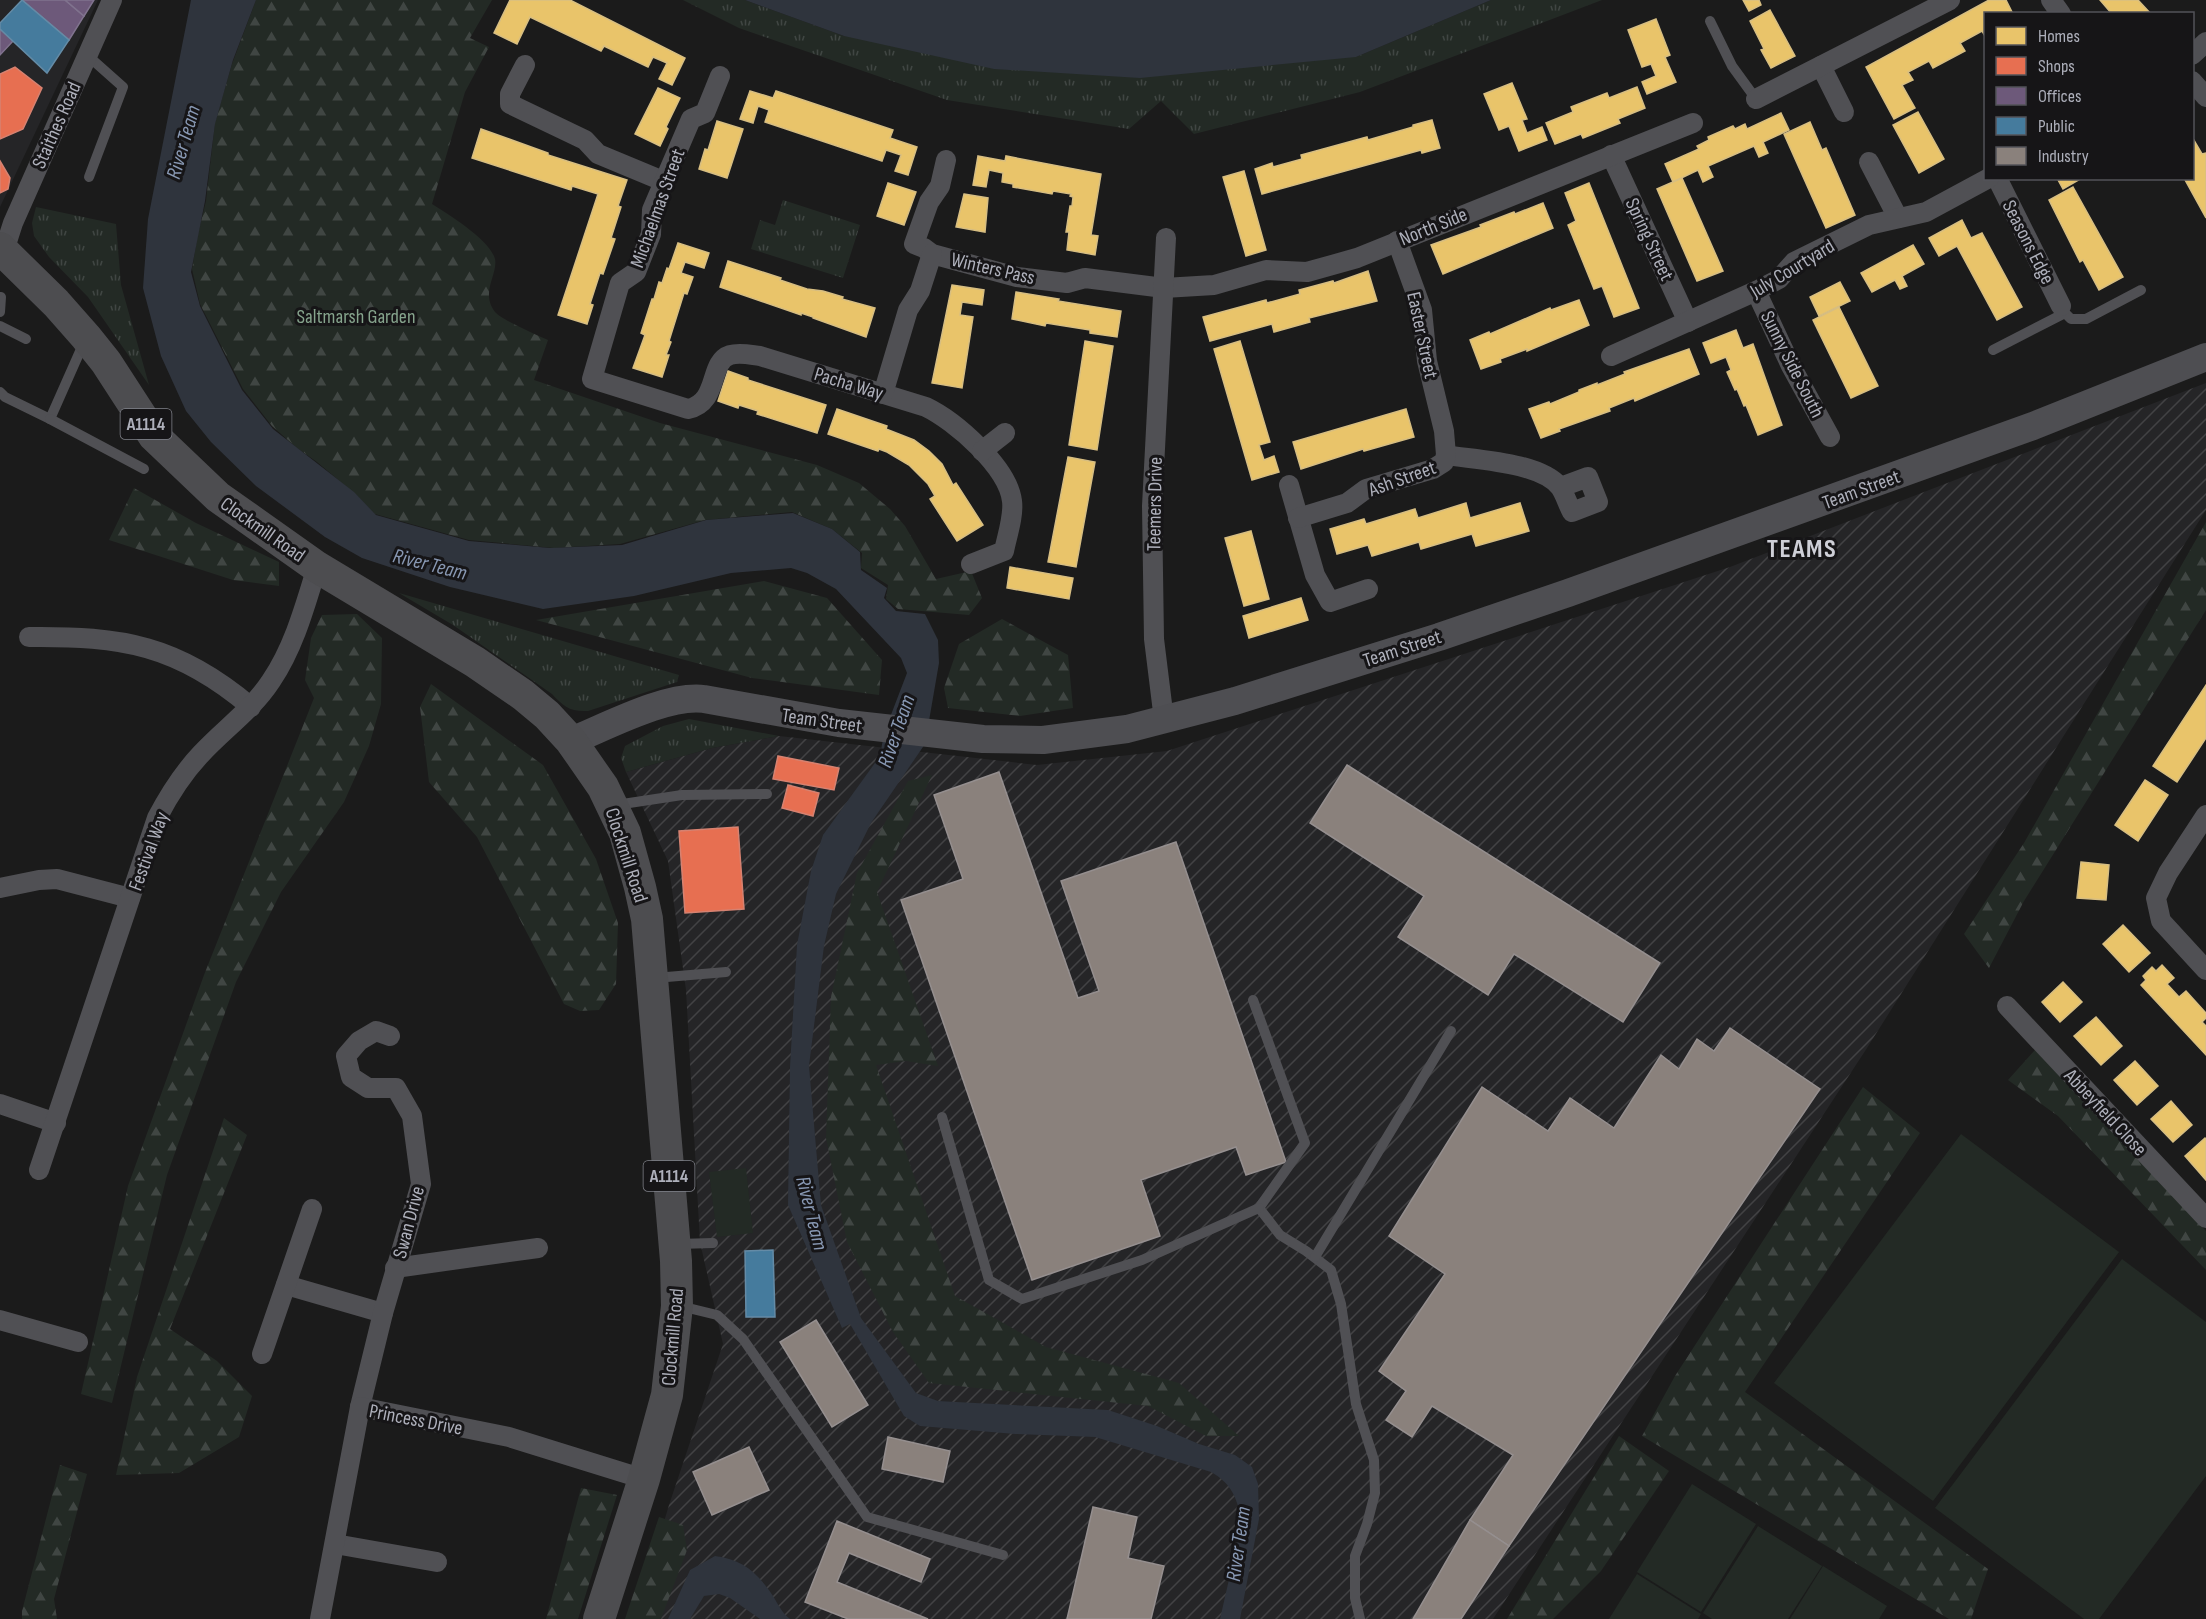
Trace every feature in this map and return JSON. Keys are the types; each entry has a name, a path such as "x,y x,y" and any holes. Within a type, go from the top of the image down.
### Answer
{"main road":[{"name":"Clockmill Road","path":"2,250 56,303 106,362 154,436 218,497 316,567 475,662 523,695 547,715 572,741 612,805 624,833 647,919 675,1245 677,1306 667,1395 644,1479 599,1619"}],"street":[{"name":"Staithes Road","path":"2,250 112,0"},
{"path":"1756,99 1950,0"},
{"path":"2194,54 2206,42"},
{"path":"525,65 510,94 510,104 585,140 598,154 663,181"},
{"path":"1821,66 1844,112"},
{"name":"Michaelmas Street","path":"592,379 620,283 636,272 651,234 652,210 663,181 691,119 705,113 720,76"},
{"path":"2194,82 2206,97"},
{"name":"North Side","path":"1164,288 1214,285 1266,270 1306,272 1357,258 1693,123"},
{"name":"Spring Street","path":"1611,155 1688,322"},
{"name":"Winters Pass","path":"946,160 940,186 929,202 915,244 932,254 1017,276 1067,283 1085,278 1164,288"},
{"path":"1869,162 1898,218"},
{"name":"July Courtyard","path":"1611,356 1756,291 1779,279 1794,262 1869,225 1926,212 1985,180"},
{"name":"Seasons Edge","path":"1998,180 2063,309"},
{"name":"Teemers Drive","path":"1164,720 1154,639 1152,506 1166,238"},
{"name":"Easter Street","path":"1397,241 1422,310 1427,361 1444,431"},
{"path":"883,394 908,310 920,291 932,254"},
{"name":"Sunny Side South","path":"1756,291 1791,366 1830,437"},
{"name":"Pacha Way","path":"592,379 688,410 698,407 707,398 721,362 729,355 740,354 760,356 926,407 940,414 965,434 991,461 1009,490 1012,502 1004,551 971,564"},
{"name":"Team Street","path":"572,741 677,700 696,698 839,723 956,737 1043,740 1109,733 1235,701 1439,637 1568,593 2033,426 2206,357"},
{"name":"Ash Street","path":"1298,518 1347,503 1365,489 1433,469 1444,462 1446,455 1444,431"},
{"path":"982,451 1005,433"},
{"path":"1446,455 1532,470 1561,487"},
{"path":"1289,485 1315,575 1330,602 1368,589"},
{"name":"Festival Way","path":"39,1170 157,818 171,793 201,754 251,707 271,682 302,618 316,567"},
{"path":"29,637 81,636 148,648 177,658 203,671 251,707"},
{"path":"2206,815 2168,873 2156,898 2161,921 2206,970"},
{"path":"0,888 39,880 57,879 130,898"},
{"name":"Abbeyfield Close","path":"2007,1006 2206,1218"},
{"name":"Swan Drive","path":"360,1407 382,1313 421,1184 412,1116 396,1088 368,1088 351,1077 346,1056 359,1041 376,1031 390,1036"},
{"path":"0,1104 56,1123"},
{"path":"262,1354 312,1209"},
{"path":"395,1268 538,1248"},
{"path":"286,1285 382,1313"},
{"path":"0,1320 78,1342"},
{"name":"Princess Drive","path":"320,1619 360,1407 509,1437 644,1479"},
{"path":"335,1544 437,1562"}],"lane":[{"path":"1710,21 1732,66 1756,99"},
{"path":"87,55 123,87 89,177"},
{"path":"1994,350 2063,309 2072,319 2086,320 2141,290"},
{"path":"0,312 1,297"},
{"path":"0,326 26,339"},
{"path":"50,419 86,338"},
{"path":"0,392 5,397 144,469"},
{"path":"612,805 682,795 766,794"},
{"path":"652,978 726,972"},
{"path":"942,1117 989,1280 1023,1299 1142,1260 1259,1208 1305,1143 1253,1000"},
{"path":"1315,1257 1451,1031"},
{"path":"1259,1208 1280,1235 1331,1270 1341,1305 1356,1404 1374,1460 1375,1493 1367,1524 1354,1556 1355,1598 1360,1619"},
{"path":"675,1245 714,1243"},
{"path":"677,1306 717,1315 743,1339 867,1517 1003,1555"}],"shaded area":[{"path":"0,0 98,0 0,207"},
{"path":"2206,383 2206,510 1867,1048 1493,1619 635,1619 669,1505 723,1344 700,1242 686,990 668,861 626,772 712,748 779,736 1037,765 1167,751 1730,567"}],"green space":[{"name":"Saltmarsh Garden","path":"256,0 492,0 470,38 489,47 465,92 432,204 468,228 492,252 495,265 489,298 495,312 548,340 534,380 660,423 817,465 859,483 890,509 905,526 936,579 971,571 982,598 969,615 898,609 886,599 888,585 861,568 862,553 832,529 792,512 705,520 620,544 554,548 469,540 375,514 354,493 297,448 272,426 243,389 200,304 192,269 206,201 215,123 232,64"},
{"path":"683,0 745,0 844,36 1356,57 1491,0 1602,0 1360,92 1194,134 1161,101 1129,129 947,100 739,28"},
{"path":"783,200 860,225 843,278 751,249 760,220 775,225"},
{"path":"36,207 116,224 121,285 149,385 88,297 49,257 34,236 32,223"},
{"path":"134,488 196,523 279,562 279,586 233,580 109,540"},
{"path":"2206,522 2206,610 2024,901 1989,968 1964,934 2024,843"},
{"path":"764,581 827,598 882,660 879,695 752,678 536,620"},
{"path":"399,593 679,675 677,682 588,711 572,709 563,705 552,694 453,625"},
{"path":"357,614 382,638 381,704 369,746 344,802 281,892 236,982 167,1175 112,1403 81,1394 128,1186 204,975 314,698 305,680 311,638 322,615"},
{"path":"1002,619 1068,655 1073,708 1020,716 948,708 944,688 959,644"},
{"path":"431,684 543,765 596,859 618,923 616,984 599,1010 580,1011 564,1004 477,837 429,782 420,707"},
{"path":"689,719 779,736 712,748 626,772 621,758 625,746 663,726"},
{"path":"932,775 877,892 938,1066 906,1061 876,1065 955,1296 1046,1347 1179,1383 1239,1436 1206,1436 1148,1406 929,1383 893,1332 847,1242 826,1138 831,997 857,873 908,781"},
{"path":"2035,1050 2206,1231 2206,1270 2058,1116 2008,1080"},
{"path":"1863,1087 1920,1133 1745,1392 1988,1569 1971,1619 1949,1619 1642,1436 1675,1376"},
{"path":"224,1118 247,1135 170,1329 217,1361 252,1396 239,1437 179,1473 116,1475 137,1377"},
{"path":"1961,1134 2119,1252 1933,1501 1774,1383"},
{"path":"746,1168 753,1233 717,1237 709,1172"},
{"path":"2122,1259 2206,1322 2206,1476 2099,1619 2084,1619 1935,1508"},
{"path":"1619,1436 1669,1471 1601,1571 1553,1619 1507,1619"},
{"path":"60,1465 87,1474 54,1599 57,1619 22,1619 22,1611"},
{"path":"1692,1484 1756,1524 1701,1612 1637,1572"},
{"path":"581,1488 617,1495 578,1619 546,1619"},
{"path":"659,1517 683,1525 687,1550 661,1619 625,1619"},
{"path":"1758,1526 1822,1566 1788,1619 1712,1619 1703,1613"},
{"path":"1823,1566 1887,1606 1879,1619 1790,1619"},
{"path":"1637,1574 1701,1614 1698,1619 1609,1619"}],"water":[{"name":"River Team","path":"191,0 256,0 233,60 215,124 205,201 191,272 200,306 242,390 273,429 354,492 376,515 469,541 550,548 622,545 706,520 793,513 832,529 860,552 861,570 887,588 884,598 896,611 925,614 938,640 939,663 925,744 871,823 836,894 824,946 809,1066 821,1205 861,1318 916,1393 938,1401 1108,1410 1235,1455 1252,1467 1258,1484 1259,1519 1240,1619 1220,1619 1242,1522 1236,1499 1224,1482 1211,1472 1095,1437 1015,1434 920,1426 904,1416 850,1324 842,1328 788,1205 790,1067 797,945 811,871 823,835 880,756 884,733 907,673 901,658 836,589 807,573 791,568 731,573 634,596 543,609 450,587 362,558 325,537 256,486 211,442 186,411 161,356 143,288 148,219"},
{"path":"745,0 1491,0 1356,57 1140,78 994,69 844,36"},
{"path":"715,1556 733,1560 749,1568 790,1619 760,1619 730,1598 719,1594 704,1596 690,1619 668,1619 690,1570"}],"building: Homes":[{"path":"510,0 570,0 685,58 672,85 659,79 667,63 653,57 648,67 604,46 601,51 530,17 517,44 494,33"},
{"path":"1743,0 1759,0 1761,5 1749,11"},
{"path":"1989,0 2006,0 2012,12 1984,12 1984,34 1982,31 1960,43 1965,51 1933,68 1929,61 1908,72 1913,80 1902,85 1915,108 1894,119 1866,67"},
{"path":"2100,0 2138,0 2149,12 2110,12"},
{"path":"1770,10 1795,56 1771,68 1750,21"},
{"path":"1656,19 1670,55 1665,57 1676,82 1647,94 1642,82 1656,76 1651,64 1642,67 1628,30"},
{"path":"1512,83 1527,119 1522,120 1527,133 1542,127 1547,140 1519,151 1509,126 1499,130 1484,94"},
{"path":"1637,87 1645,108 1618,119 1620,123 1583,138 1581,134 1555,144 1546,123 1573,112 1571,107 1607,93 1609,98"},
{"path":"658,88 680,98 660,146 635,134"},
{"path":"750,91 773,98 776,91 893,130 890,138 917,147 908,175 895,171 901,155 886,150 882,161 765,122 769,110 758,106 753,123 740,119"},
{"path":"1918,112 1944,159 1919,173 1893,125"},
{"path":"1781,113 1789,130 1763,142 1768,153 1759,157 1754,146 1708,166 1713,177 1703,182 1698,170 1673,182 1665,164 1699,149 1697,146 1709,140 1708,137 1733,126 1735,129 1745,124 1747,129"},
{"path":"1432,120 1440,148 1422,153 1421,150 1262,194 1255,169 1272,163 1273,167 1302,159 1301,155 1367,137 1368,140"},
{"path":"717,121 743,129 727,178 699,169"},
{"path":"1810,122 1822,150 1826,148 1855,215 1826,228 1784,134"},
{"path":"481,129 548,153 548,155 627,180 611,238 615,239 603,274 600,273 590,304 593,305 587,324 558,315 598,194 572,186 571,190 472,158"},
{"path":"2194,140 2202,154 2206,153 2206,218 2185,180 2194,180"},
{"path":"978,156 1005,161 1006,156 1101,174 1091,235 1098,236 1095,255 1067,250 1069,232 1066,232 1070,206 1072,206 1071,194 1053,191 1052,194 1013,187 1013,184 1002,182 1003,173 989,170 986,187 973,185"},
{"path":"1244,171 1266,250 1246,256 1223,177"},
{"path":"1682,178 1723,271 1697,281 1657,189"},
{"path":"2058,180 2079,180 2063,189"},
{"path":"888,183 916,192 904,225 877,216"},
{"path":"1589,183 1639,308 1614,317 1602,286 1594,289 1568,225 1576,221 1565,193"},
{"path":"2073,187 2123,277 2099,290 2083,260 2080,262 2049,200"},
{"path":"964,194 988,198 985,232 956,227"},
{"path":"1543,203 1553,228 1443,274 1431,245"},
{"path":"1962,220 1971,238 1982,233 2022,307 1997,320 1957,246 1939,256 1929,238"},
{"path":"678,243 709,253 704,268 685,262 681,273 693,277 687,294 684,293 669,341 671,342 666,355 669,355 662,377 633,368 645,335 641,333 652,299 654,299 659,282 662,283 667,268 669,269"},
{"path":"1913,245 1924,264 1902,276 1907,286 1900,289 1895,280 1872,292 1861,273"},
{"path":"728,261 807,289 823,291 875,308 866,337 720,287"},
{"path":"1368,271 1377,301 1309,318 1310,322 1274,332 1272,324 1210,341 1203,317 1266,300 1267,303 1300,294 1299,290 1333,281 1334,283"},
{"path":"1840,282 1850,301 1819,316 1810,297"},
{"path":"952,285 984,290 982,305 962,302 960,315 973,317 962,388 932,383"},
{"path":"1016,292 1121,311 1117,337 1090,333 1090,330 1046,323 1045,326 1012,319"},
{"path":"1579,300 1589,325 1527,351 1527,349 1500,359 1501,362 1481,369 1470,340 1489,332 1490,334 1550,308 1551,310"},
{"path":"1839,307 1878,386 1851,398 1813,320"},
{"path":"1736,330 1743,348 1753,344 1782,425 1758,435 1746,405 1744,406 1727,372 1731,370 1726,357 1711,363 1703,343"},
{"path":"1085,341 1113,346 1097,450 1069,445"},
{"path":"1240,341 1270,442 1259,445 1264,460 1274,456 1279,472 1252,480 1214,349"},
{"path":"1689,349 1699,374 1635,401 1634,398 1609,408 1610,411 1559,429 1560,431 1541,438 1529,409 1549,402 1550,404 1579,392 1579,390 1625,374 1624,372"},
{"path":"728,371 748,378 748,380 826,405 817,433 757,414 758,411 739,405 738,408 718,401"},
{"path":"837,409 887,426 886,429 914,440 929,451 942,464 953,485 956,483 983,525 957,541 930,499 935,496 928,484 909,465 887,452 828,434"},
{"path":"1406,409 1414,437 1364,451 1363,449 1301,469 1293,442"},
{"path":"1068,457 1095,462 1076,567 1048,562"},
{"path":"1466,503 1470,518 1520,503 1529,531 1476,546 1472,534 1421,549 1419,542 1372,556 1368,545 1337,554 1330,529 1364,519 1366,524 1415,509 1418,518"},
{"path":"1251,531 1269,599 1244,606 1225,538"},
{"path":"1010,567 1073,578 1069,599 1007,588"},
{"path":"1301,598 1308,620 1249,638 1243,616"},
{"path":"2206,685 2206,738 2177,782 2153,766"},
{"path":"2145,780 2168,795 2138,841 2115,825"},
{"path":"2081,862 2109,865 2106,900 2077,898"},
{"path":"2123,925 2150,953 2129,972 2103,944"},
{"path":"2162,965 2174,978 2167,984 2179,997 2186,991 2206,1013 2206,1018 2202,1022 2206,1026 2206,1055 2141,985 2146,980 2143,976 2152,967 2156,971"},
{"path":"2063,982 2082,1002 2060,1022 2042,1002"},
{"path":"2096,1017 2122,1046 2101,1065 2074,1036"},
{"path":"2135,1061 2158,1086 2137,1105 2114,1080"},
{"path":"2171,1101 2192,1125 2173,1142 2151,1119"},
{"path":"2206,1139 2206,1180 2185,1156"}],"building: Shops":[{"path":"15,67 42,88 23,129 0,139 0,74"},
{"path":"0,161 10,178 8,189 0,193"},
{"path":"778,756 839,768 834,790 773,779"},
{"path":"788,785 819,793 813,816 782,808"},
{"path":"738,827 744,909 685,913 679,831"}],"building: Offices":[{"path":"22,0 65,0 84,16 69,40"},
{"path":"65,0 94,0 84,16"},
{"path":"0,29 13,41 0,55"}],"building: Public":[{"path":"22,0 69,40 47,73 0,29 0,23"},
{"path":"773,1250 775,1317 746,1317 745,1251"}],"building: Industry":[{"path":"1347,765 1660,963 1623,1022 1514,954 1488,995 1398,937 1424,896 1310,823"},
{"path":"999,772 1078,998 1099,991 1061,881 1176,842 1286,1162 1246,1175 1236,1147 1141,1180 1160,1236 1032,1280 901,900 963,879 934,795"},
{"path":"1730,1028 1820,1089 1509,1546 1470,1520 1513,1455 1432,1406 1412,1437 1386,1420 1406,1391 1379,1371 1445,1274 1389,1236 1482,1087 1548,1131 1570,1098 1614,1128 1661,1055 1679,1069 1697,1039 1714,1051"},
{"path":"816,1320 868,1405 832,1427 780,1342"},
{"path":"888,1437 950,1451 943,1482 882,1469"},
{"path":"749,1447 769,1490 712,1515 693,1472"},
{"path":"1093,1507 1137,1517 1128,1558 1164,1566 1151,1619 1067,1619"},
{"path":"1470,1520 1509,1546 1461,1619 1413,1619"},
{"path":"837,1521 930,1559 921,1582 849,1553 837,1582 928,1619 848,1619 805,1602"}],"district":[{"name":"TEAMS","path":"1802,548"}]}
